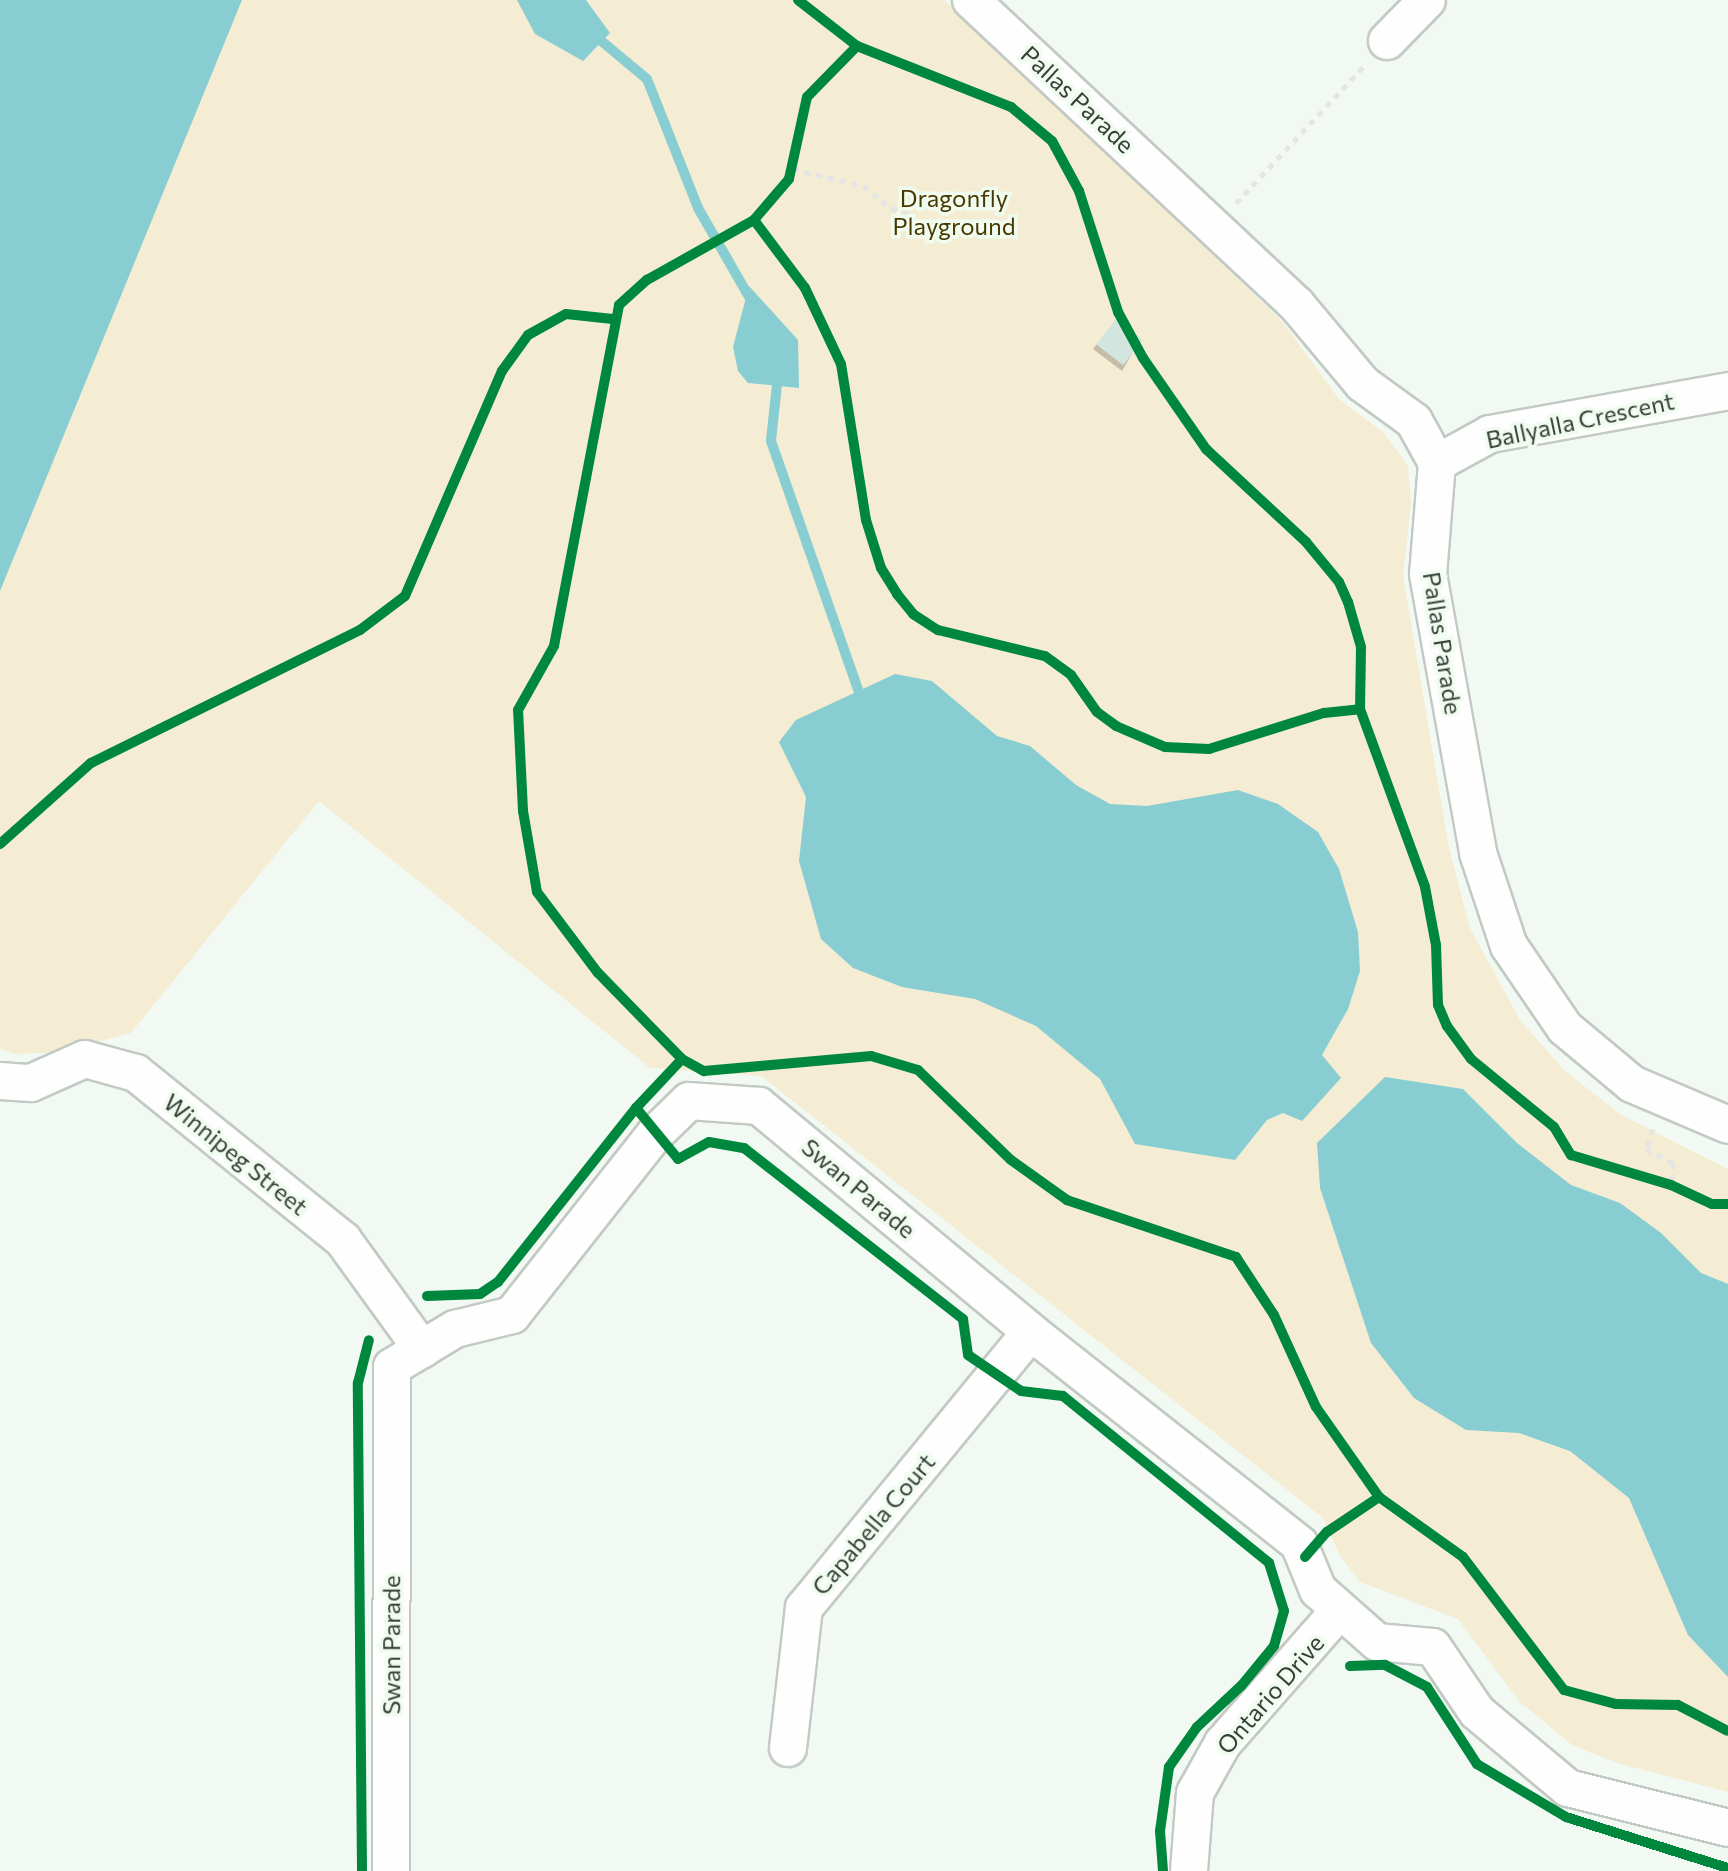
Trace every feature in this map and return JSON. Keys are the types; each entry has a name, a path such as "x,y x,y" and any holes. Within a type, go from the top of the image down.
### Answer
{"street":[{"name":"Pallas Parade","path":"971,0 1296,304 1363,384 1414,421 1437,463 1428,574 1478,853 1509,946 1565,1028 1632,1084 1728,1125"},
{"path":"1387,41 1427,0"},
{"name":"Ballyalla Crescent","path":"1437,463 1490,434 1728,391"},
{"name":"Winnipeg Street","path":"0,1081 31,1083 85,1059 136,1073 343,1240 422,1349"},
{"name":"Swan Parade","path":"391,1871 392,1367 455,1329 512,1315 655,1134 689,1101 759,1106 1031,1332 1299,1544 1318,1590 1377,1642 1433,1647 1477,1712 1568,1788 1728,1828"},
{"name":"Capabella Court","path":"788,1748 804,1608 1031,1332"},
{"name":"Ontario Drive","path":"1189,1871 1195,1793 1223,1743 1339,1611"}],"path":[{"path":"846,39 870,51"},
{"path":"1213,227 1387,41"},
{"path":"682,1059 598,973 537,892 523,811 518,710 554,646 591,469 613,319 619,305 647,280 754,220 783,189 793,169 799,113 807,97 857,46"},
{"path":"793,169 863,186 891,208 914,214"},
{"path":"754,220 805,288 841,364 866,520 881,568 913,614 973,641 1045,656 1071,675 1097,712 1116,726 1165,747 1209,749 1360,703 1364,722"},
{"path":"0,844 91,763 360,630 405,596 502,371 528,335 566,314 613,319"},
{"path":"1663,1098 1646,1149 1674,1163 1671,1185"},
{"path":"655,1134 678,1159 709,1142 744,1148 850,1231"},
{"path":"1656,1180 1685,1191"},
{"path":"963,1319 968,1355 1021,1391 1063,1396"},
{"path":"1366,1506 1379,1497 1390,1504"},
{"path":"1276,1587 1284,1611 1277,1634"}],"green space":[{"name":"Dragonfly Playground","path":"0,0 944,0 1281,320 1339,399 1384,433 1408,466 1411,503 1403,576 1449,848 1470,928 1520,1020 1566,1072 1623,1116 1728,1169 1728,1792 1617,1763 1572,1745 1520,1702 1458,1619 1360,1582 1339,1554 1323,1518 761,1076 650,1068 319,801 131,1033 58,1052 16,1054 0,1049"}],"water":[{"path":"0,0 242,0 0,591"},
{"path":"517,0 586,0 610,33 583,61 535,34"},
{"path":"749,286 798,340 799,388 748,383 738,371 733,347"},
{"path":"895,674 932,681 997,736 1030,746 1076,785 1110,804 1147,806 1238,790 1278,804 1318,832 1339,869 1358,932 1360,971 1348,1009 1322,1055 1341,1078 1302,1121 1283,1113 1267,1120 1235,1160 1135,1144 1100,1079 1036,1026 975,999 902,987 853,968 821,939 799,861 806,797 779,742 796,720"},
{"path":"1385,1077 1463,1089 1517,1143 1571,1185 1620,1203 1661,1233 1701,1273 1728,1284 1728,1677 1688,1635 1629,1498 1570,1451 1519,1433 1466,1430 1414,1398 1371,1343 1320,1188 1317,1143"}],"building":[{"path":"1116,319 1143,340 1123,365 1096,344"}],"waterway":[{"path":"593,34 647,79 698,208 751,300"},
{"path":"778,375 771,441 858,690"}],"cycle path":[{"path":"798,0 857,46 1011,107 1052,141 1079,191 1118,312 1143,358 1206,449 1306,542 1339,582 1348,602 1361,647 1360,709 1425,887 1436,945 1438,1005 1447,1026 1471,1059 1554,1127 1571,1155 1671,1185 1712,1204 1728,1204"},
{"path":"857,46 807,97 789,179 754,220 805,288 841,364 866,520 881,568 897,594 913,614 938,630 1045,656 1071,675 1097,712 1116,726 1165,747 1209,749 1324,713 1360,709"},
{"path":"682,1059 598,973 537,892 523,811 518,710 554,646 619,305 647,280 754,220"},
{"path":"0,844 91,763 360,630 405,596 502,371 528,335 566,314 613,319"},
{"path":"427,1296 480,1294 498,1282 636,1108 682,1059 704,1071 871,1056 918,1070 1011,1160 1067,1200 1236,1257 1274,1315 1316,1407 1379,1497"},
{"path":"636,1108 678,1159 709,1142 744,1148 963,1319 968,1355 1021,1391 1063,1396 1269,1563 1284,1611 1274,1646 1242,1685 1197,1727 1169,1767 1160,1831 1163,1871"},
{"path":"362,1871 358,1383 369,1340"},
{"path":"1305,1557 1327,1532 1379,1497 1463,1557 1564,1690 1616,1704 1678,1705 1728,1731"},
{"path":"1350,1666 1385,1665 1427,1687 1477,1764 1566,1817 1728,1868"}]}
